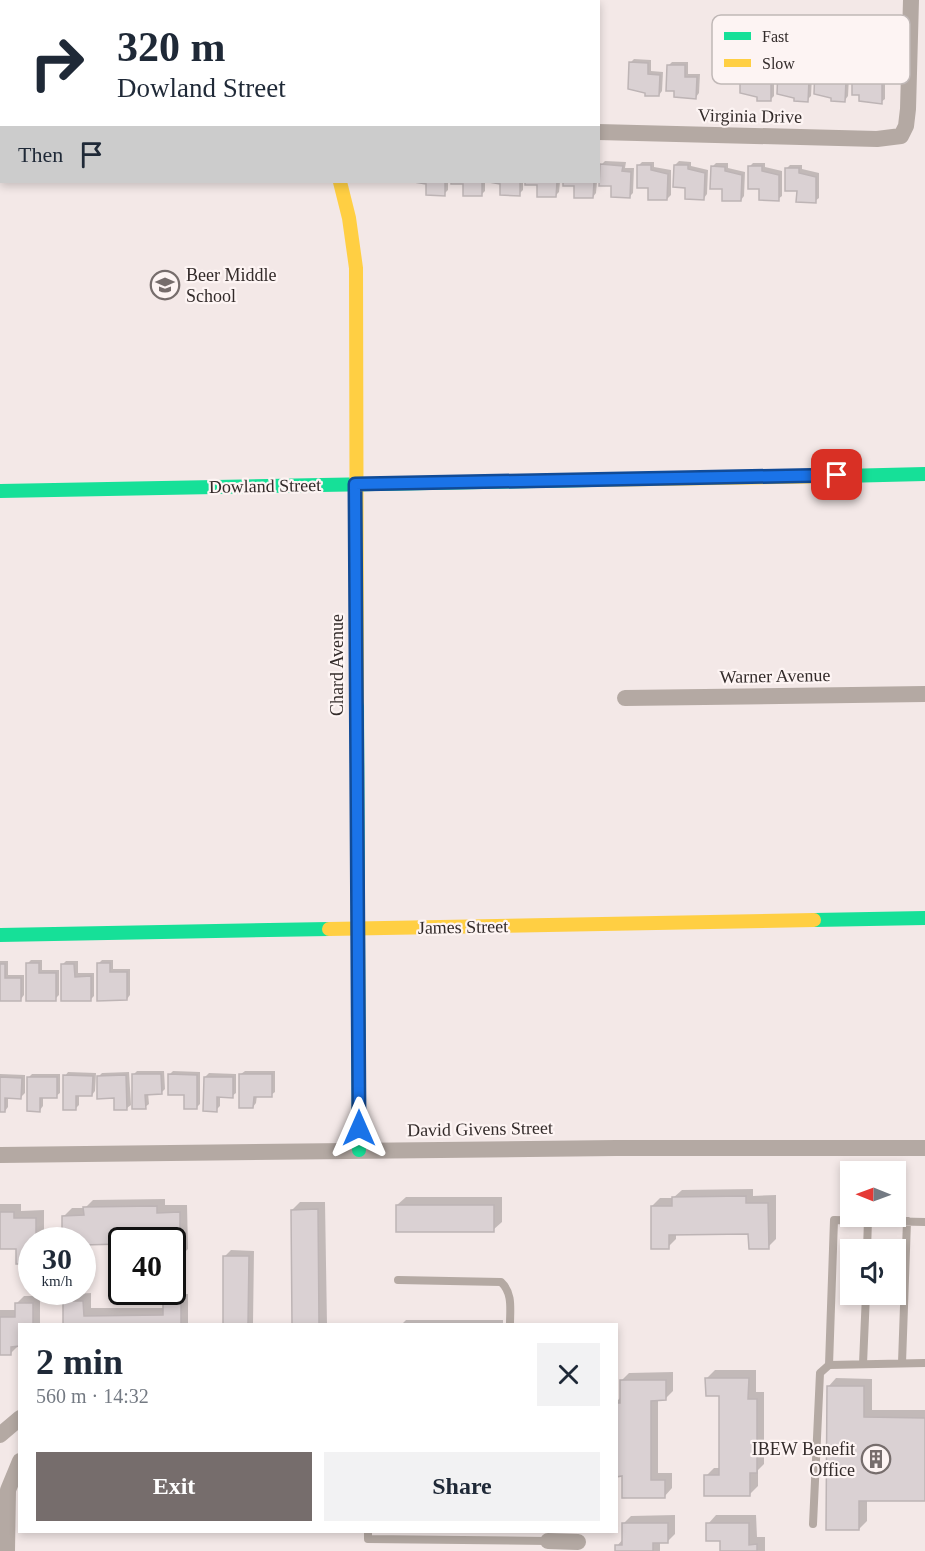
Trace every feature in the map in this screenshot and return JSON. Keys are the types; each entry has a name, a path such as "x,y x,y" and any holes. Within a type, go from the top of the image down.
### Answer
{"street":[{"name":"Virginia Drive","path":"910,54 912,0"},
{"name":"Virginia Drive","path":"600,132 877,139 901,135 906,126 909,84"},
{"name":"Chard Avenue","path":"340,183 349,218 356,268 359,1150"},
{"name":"Dowland Street","path":"0,490 925,474"},
{"name":"Warner Avenue","path":"625,698 925,694"},
{"name":"James Street","path":"0,935 925,918"},
{"name":"David Givens Street","path":"0,1155 359,1150 925,1148"},
{"path":"0,1435 18,1420"},
{"path":"5,1546 8,1490 18,1466"},
{"path":"548,1541 578,1542"}],"lane":[{"path":"829,1365 834,1220 840,1220"},
{"path":"902,1364 907,1221 925,1222"},
{"path":"398,1280 501,1282 508,1288 510,1297 510,1323"},
{"path":"863,1364 866,1305"},
{"path":"813,1524 820,1373 829,1365 925,1363"},
{"path":"368,1533 368,1539 514,1535 548,1541"}],"building":[{"path":"629,62 648,63 648,74 660,75 659,96 645,96 645,93 628,89"},
{"path":"667,65 685,65 685,77 697,77 696,99 674,97 674,91 666,91"},
{"path":"740,84 771,84 771,101 757,101 757,97 740,93"},
{"path":"777,84 809,84 808,102 794,101 794,98 777,94"},
{"path":"814,84 846,84 845,102 831,101 831,98 814,94"},
{"path":"852,84 882,84 882,104 859,101 859,95 852,95"},
{"path":"600,164 623,166 622,171 631,172 630,198 611,197 611,186 599,186"},
{"path":"637,165 651,165 651,170 668,174 667,200 648,200 648,188 637,188"},
{"path":"674,165 688,165 688,169 705,173 704,200 685,199 685,188 673,187"},
{"path":"711,166 725,167 725,171 742,175 741,201 722,201 722,189 710,189"},
{"path":"748,166 762,166 762,171 779,175 779,201 759,200 759,189 748,189"},
{"path":"785,168 799,168 799,173 816,177 816,203 796,202 797,191 785,191"},
{"path":"420,183 445,183 445,196 426,195 426,184"},
{"path":"482,183 482,196 463,196 463,184 451,184"},
{"path":"494,183 520,183 520,196 500,195 500,184"},
{"path":"525,183 557,183 556,197 537,197 537,185 525,185"},
{"path":"563,183 594,183 593,198 574,198 574,186 563,186"},
{"path":"26,963 39,963 39,973 56,973 56,1001 26,1001"},
{"path":"97,963 110,963 110,972 127,972 127,1000 97,1001"},
{"path":"0,964 5,964 5,978 21,978 21,1001 0,1001"},
{"path":"61,964 74,964 75,977 91,976 91,1001 61,1001"},
{"path":"132,1074 161,1074 162,1094 145,1095 146,1109 132,1109"},
{"path":"168,1074 197,1075 197,1109 184,1109 184,1095 168,1095"},
{"path":"239,1074 272,1074 272,1097 254,1097 253,1108 239,1108"},
{"path":"63,1075 93,1076 92,1096 76,1096 76,1110 63,1110"},
{"path":"126,1075 127,1110 114,1110 114,1098 97,1099 97,1076"},
{"path":"0,1077 22,1078 21,1099 5,1098 5,1112 0,1112"},
{"path":"27,1077 57,1077 57,1098 40,1098 40,1112 27,1111"},
{"path":"204,1077 233,1077 233,1098 217,1097 217,1112 203,1111"},
{"path":"746,1196 746,1203 768,1203 769,1249 749,1249 748,1234 669,1235 669,1249 651,1249 651,1206 672,1206 672,1197"},
{"path":"396,1205 494,1205 494,1232 396,1232"},
{"path":"157,1206 157,1213 180,1212 180,1227 108,1227 108,1244 96,1245 96,1227 62,1227 62,1216 84,1215 83,1207"},
{"path":"318,1209 319,1323 292,1323 291,1210"},
{"path":"0,1212 14,1212 14,1218 36,1218 36,1227 18,1227 18,1264 16,1264 16,1249 0,1249"},
{"path":"223,1256 249,1256 248,1323 223,1323"},
{"path":"15,1303 33,1305 33,1323 18,1323 18,1346 11,1347 11,1355 0,1355 0,1317 15,1317"},
{"path":"63,1305 83,1305 84,1316 163,1315 163,1305 181,1305 181,1323 63,1323"},
{"path":"705,1378 749,1378 748,1399 757,1399 757,1473 750,1473 750,1496 704,1496 704,1475 719,1475 719,1396 706,1396"},
{"path":"620,1380 666,1380 666,1400 651,1401 651,1480 665,1480 665,1498 622,1498 622,1476 618,1477 618,1403 620,1403"},
{"name":"IBEW Benefit Office","path":"827,1386 864,1386 864,1417 925,1418 925,1501 859,1501 859,1530 826,1530"},
{"path":"622,1523 668,1523 668,1543 653,1543 653,1551 615,1551 615,1545 622,1545"},
{"path":"706,1523 749,1523 749,1545 757,1544 757,1551 720,1551 720,1541 706,1541"}],"traffic: fast":[{"path":"842,476 925,474"},
{"path":"0,491 592,480"},
{"path":"357,702 359,1150"},
{"path":"814,920 925,918"},
{"path":"0,935 329,929"}],"traffic: slow":[{"path":"340,183 349,218 356,268 357,702"},
{"path":"592,480 842,476"},
{"path":"329,929 814,920"}],"place":[{"name":"Beer Middle School","path":"165,285"},
{"name":"IBEW Benefit Office","path":"876,1459"}],"route":[{"path":"359,1128 355,484 837,475"}]}
